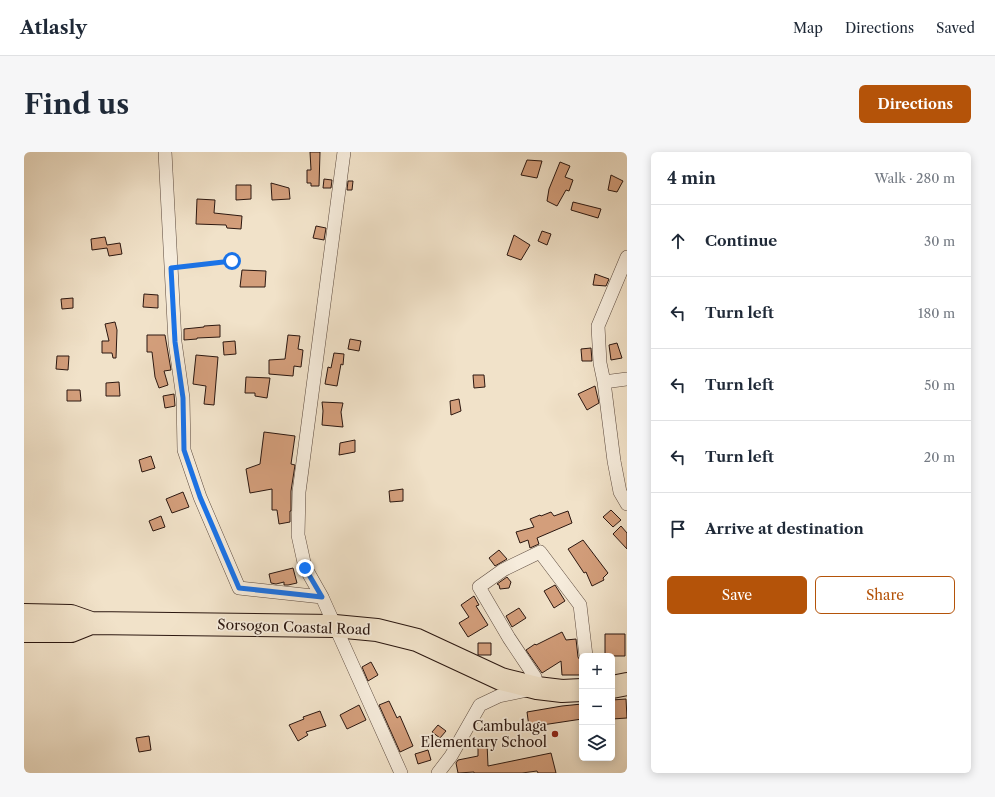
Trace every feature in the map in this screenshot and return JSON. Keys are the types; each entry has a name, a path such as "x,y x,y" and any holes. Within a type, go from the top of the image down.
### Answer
{"highway":[{"name":"Sorsogon Coastal Road","path":"24,615 71,616 91,623 335,626 377,630 417,640 501,679 537,688 562,691 579,690"},
{"name":"Sorsogon Coastal Road","path":"24,631 71,631 91,623"},
{"path":"615,686 627,684"}],"street":[{"path":"165,152 175,342 183,398 184,450 200,497 239,588 322,597"},
{"path":"344,152 299,492 298,535 305,568 322,597 402,773"},
{"path":"627,257 598,326 600,363 604,382 614,461 620,492 627,504"},
{"path":"604,382 627,379"},
{"path":"438,773 451,756 480,705 499,696 537,688 535,677 508,638 479,587 503,570 540,552 580,605 586,653"}],"path":[{"path":"171,268 232,261"}],"building":[{"path":"310,152 320,152 319,186 311,186 311,183 307,183 307,170 311,170"},
{"path":"527,160 542,161 537,178 521,175"},
{"path":"560,162 570,166 565,177 573,180 569,191 566,190 557,206 547,201 549,189"},
{"path":"611,175 623,181 617,192 608,190"},
{"path":"324,179 332,180 331,188 323,188"},
{"path":"348,181 353,181 352,190 347,190"},
{"path":"271,183 289,188 290,199 272,200"},
{"path":"236,185 251,185 251,199 236,200"},
{"path":"197,199 215,200 214,213 242,216 241,229 227,228 226,225 196,224"},
{"path":"573,202 601,209 598,218 571,210"},
{"path":"316,226 326,228 324,240 313,238"},
{"path":"542,231 551,234 547,245 538,241"},
{"path":"514,235 530,245 521,260 507,255"},
{"path":"105,237 107,245 120,243 122,254 109,256 107,248 92,250 91,239"},
{"path":"242,270 266,271 265,287 240,287"},
{"path":"595,274 609,279 606,286 593,285"},
{"path":"144,294 158,295 158,308 143,307"},
{"path":"73,298 73,308 62,309 61,299"},
{"path":"115,322 117,330 116,358 113,358 112,353 102,353 102,341 109,341 105,324"},
{"path":"220,325 220,337 184,340 184,329"},
{"path":"147,335 165,335 171,370 164,371 168,385 159,388 155,377 152,352 147,352"},
{"path":"288,335 300,336 298,349 303,350 301,367 294,366 293,376 269,374 269,360 285,359"},
{"path":"350,339 361,341 359,351 348,349"},
{"path":"235,341 236,354 224,355 223,342"},
{"path":"617,343 622,358 611,360 609,345"},
{"path":"591,348 592,361 582,361 581,349"},
{"path":"334,353 344,354 343,365 341,364 337,386 325,384 328,367 331,368"},
{"path":"196,355 218,357 214,405 204,404 206,386 193,384"},
{"path":"57,356 69,356 68,370 56,369"},
{"path":"473,375 484,375 485,387 474,388"},
{"path":"246,377 270,378 267,398 255,396 255,393 245,393"},
{"path":"119,382 120,396 106,396 106,383"},
{"path":"595,386 599,403 587,410 578,394"},
{"path":"67,390 80,390 81,401 67,401"},
{"path":"174,394 175,406 165,408 163,396"},
{"path":"459,399 461,411 451,415 450,401"},
{"path":"322,402 343,403 341,412 343,427 322,425"},
{"path":"264,432 295,436 291,464 295,465 291,491 290,522 279,524 277,510 272,510 272,489 250,493 246,469 260,464"},
{"path":"355,440 355,452 339,455 340,443"},
{"path":"151,456 155,468 142,472 139,460"},
{"path":"403,489 403,501 390,502 389,491"},
{"path":"183,492 189,507 172,513 166,499"},
{"path":"611,510 621,520 613,527 603,517"},
{"path":"568,511 572,523 537,538 539,544 530,548 528,540 520,543 516,532 534,527 530,519 551,512 554,516"},
{"path":"161,516 165,527 153,531 149,521"},
{"path":"621,526 627,533 627,549 613,534"},
{"path":"583,540 608,573 603,578 604,580 592,586 586,572 584,573 568,549"},
{"path":"499,550 507,559 495,566 489,558"},
{"path":"293,568 297,583 284,585 284,582 276,584 271,583 269,574"},
{"path":"507,577 511,582 509,588 500,589 499,585 497,584"},
{"path":"555,585 565,601 554,608 544,591"},
{"path":"474,596 479,605 476,606 488,625 468,637 459,623 469,617 461,605"},
{"path":"519,608 526,618 512,627 506,616"},
{"path":"562,632 566,640 576,639 579,659 579,675 562,675 561,661 542,673 526,650 535,644 536,645"},
{"path":"605,634 625,634 625,656 615,656 615,653 605,653"},
{"path":"478,643 491,643 491,655 478,655"},
{"path":"371,662 378,675 368,681 362,667"},
{"path":"626,699 627,718 615,719 615,700"},
{"path":"389,701 397,718 400,716 413,746 400,752 379,705"},
{"path":"579,704 579,719 529,727 527,712"},
{"path":"359,705 366,720 347,729 340,715"},
{"path":"320,711 326,726 306,732 308,735 298,741 289,725 304,719 303,717"},
{"path":"438,725 446,731 440,738 432,732"},
{"path":"149,736 151,750 139,752 136,738"},
{"path":"478,743 487,743 488,766 551,753 556,773 538,773 537,771 522,773 458,773 456,763 458,760 478,756"},
{"path":"428,750 431,760 418,764 415,754"}],"place":[{"name":"Cambulaga Elementary School","path":"555,734"}],"route":[{"path":"232,261 171,268 175,342 183,398 184,450 200,497 239,588 322,597 305,568"}]}
